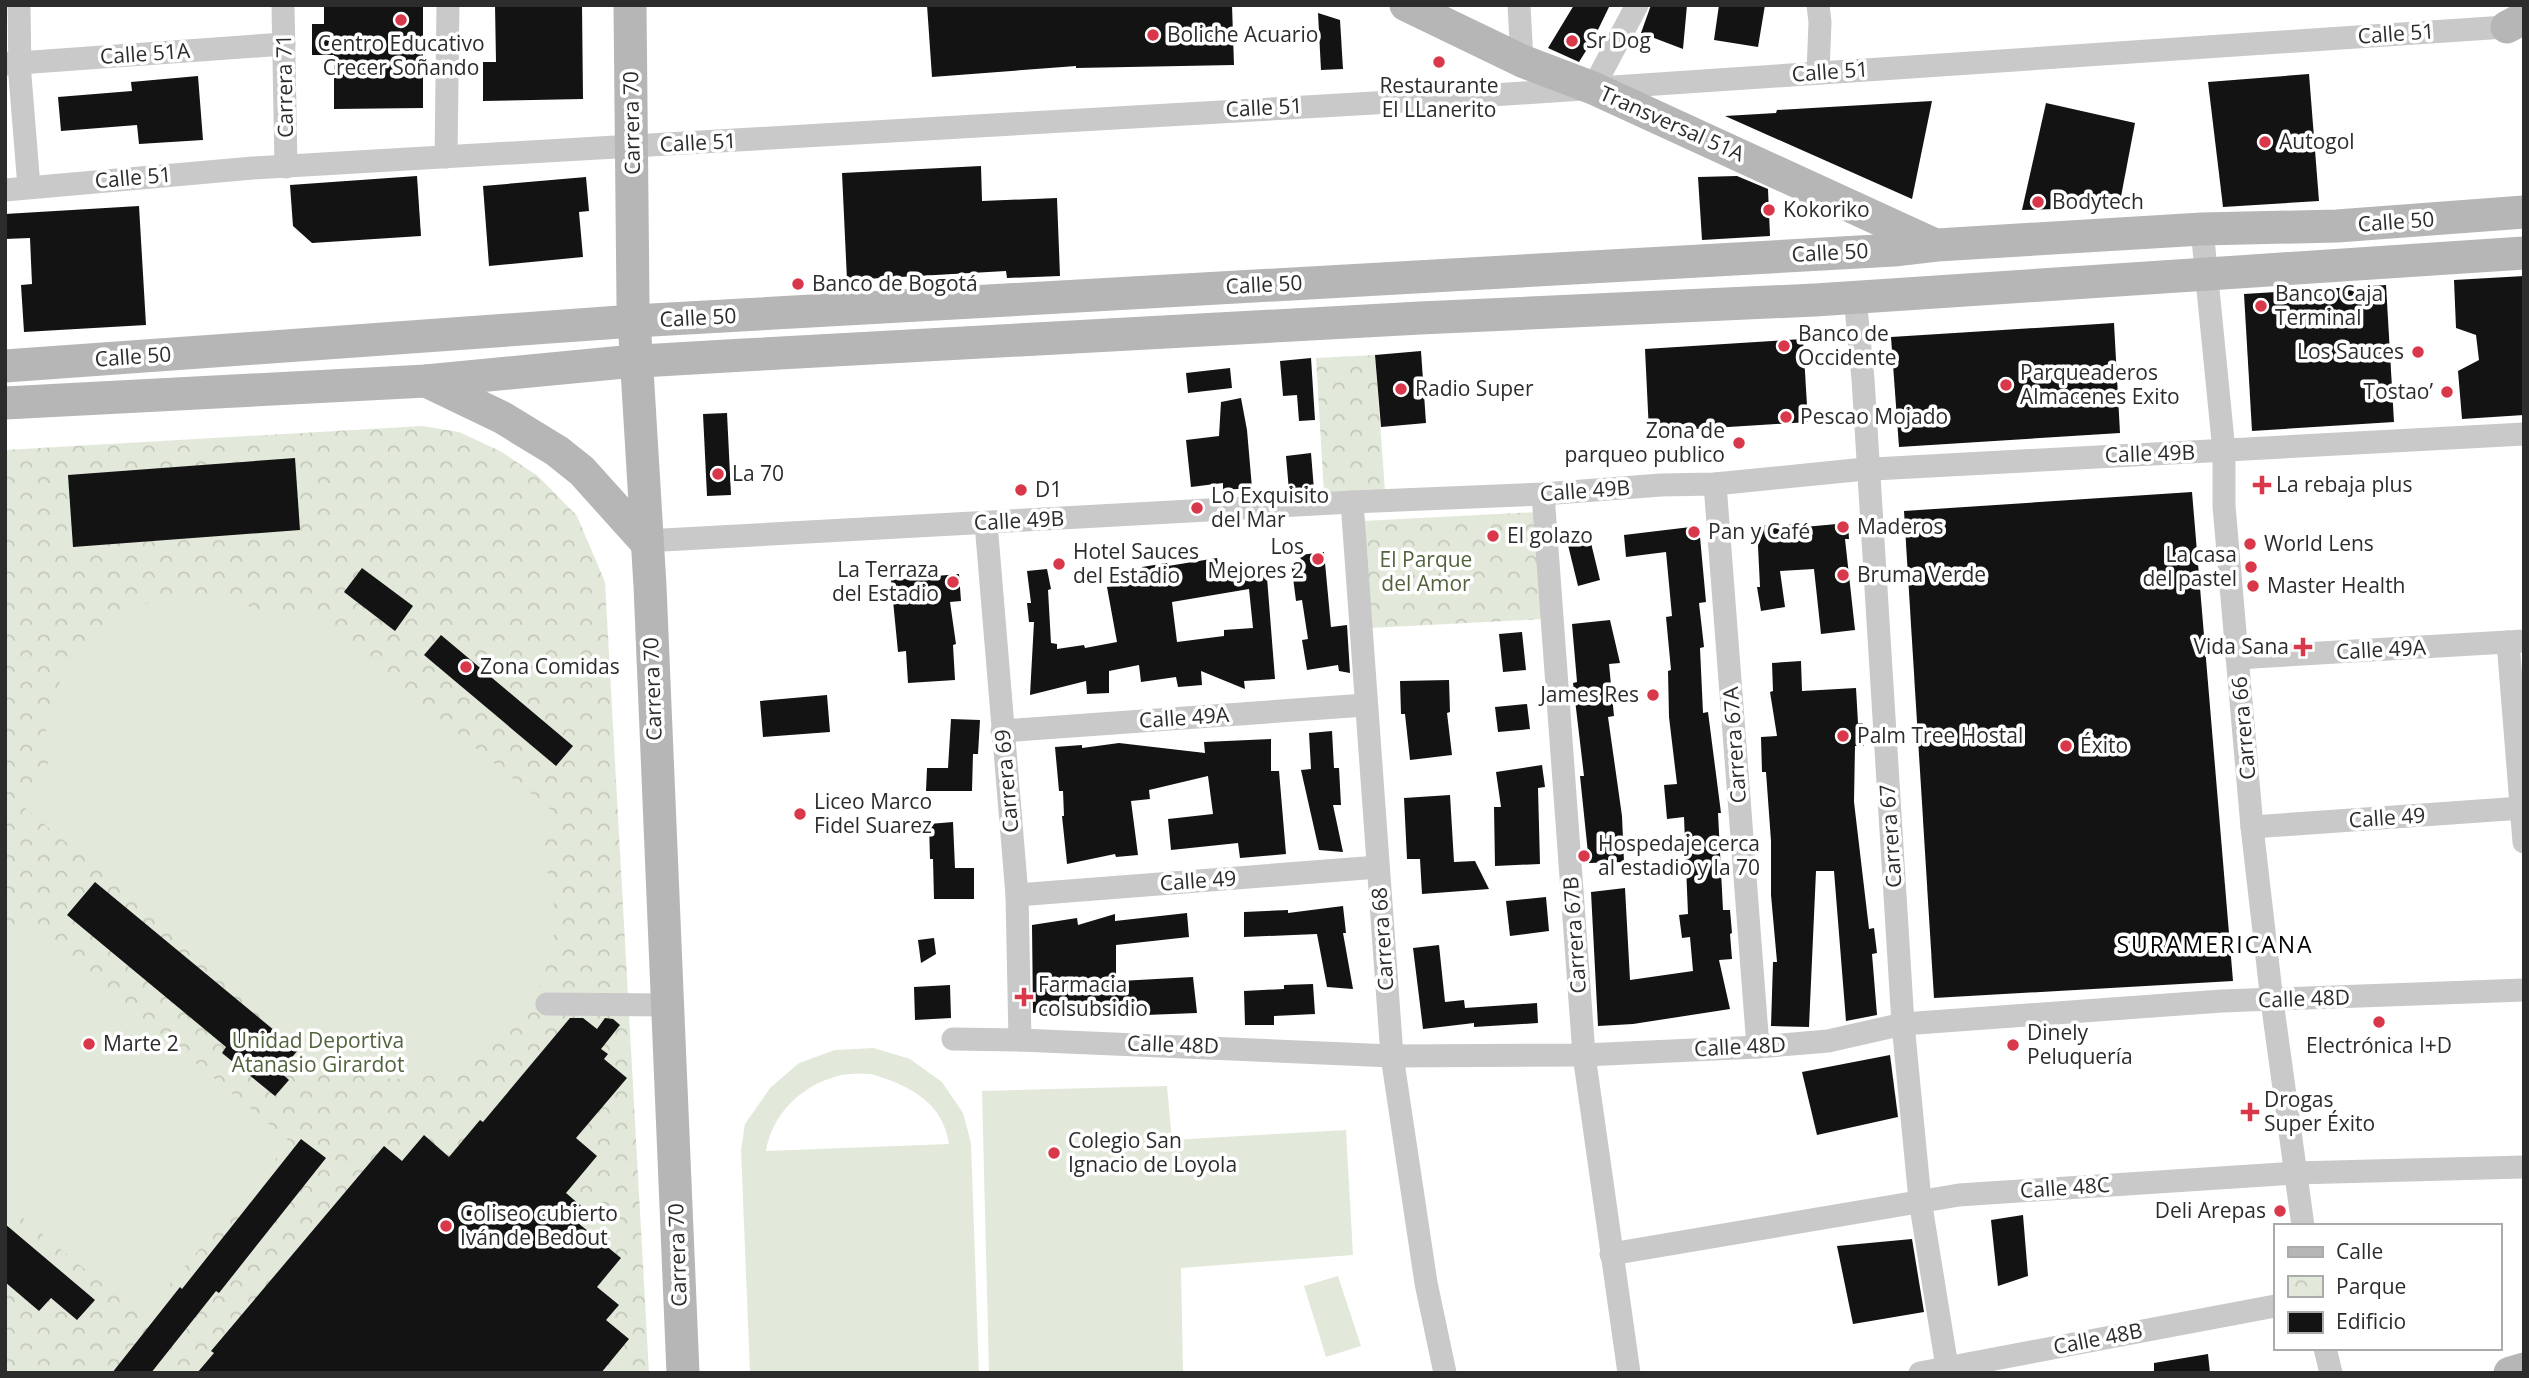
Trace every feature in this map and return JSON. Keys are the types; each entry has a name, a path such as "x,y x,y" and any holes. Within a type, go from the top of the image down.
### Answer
{"main road":[{"name":"Carrera 70","path":"630,5 648,145 634,321 645,541 650,586 683,1373"},
{"name":"Transversal 51A","path":"1406,5 1522,61 1593,88 1937,245"},
{"name":"Calle 50","path":"5,366 634,321 1894,250 2202,229 2337,226 2524,212"},
{"path":"1855,297 1864,274 1877,260 1894,250"},
{"name":"Calle 50","path":"5,403 426,381 636,362 1420,318 1855,297 2524,253"},
{"path":"426,381 503,418 557,451 582,471 645,541"},
{"path":"2510,1373 2524,1369"}],"street":[{"path":"19,5 13,64 29,187"},
{"name":"Carrera 71","path":"283,5 286,167"},
{"path":"446,157 448,5"},
{"path":"1518,5 1522,61"},
{"path":"1593,88 1637,5"},
{"path":"1818,5 1818,73"},
{"name":"Calle 51","path":"5,190 253,168 1593,88 2518,23"},
{"name":"Calle 51A","path":"13,64 284,44"},
{"name":"Carrera 66","path":"2202,229 2224,451 2224,506 2252,827 2272,1001 2303,1224"},
{"name":"Carrera 67","path":"1855,297 1863,379 1903,1024 1920,1200 1947,1370"},
{"name":"Calle 49B","path":"645,541 1543,494 1661,485 1715,484 1776,476 2524,434"},
{"name":"Carrera 67A","path":"1715,484 1758,1047"},
{"name":"Carrera 67B","path":"1543,494 1584,1055 1629,1373"},
{"name":"Carrera 68","path":"1352,502 1392,1056 1426,1283 1445,1373"},
{"name":"Carrera 69","path":"986,523 1017,895 1020,1040"},
{"path":"2516,641 2524,842"},
{"name":"Calle 49A","path":"2237,658 2516,641"},
{"name":"Calle 49A","path":"1002,731 1365,705"},
{"name":"Calle 49","path":"2252,827 2522,808"},
{"name":"Calle 49","path":"1017,895 1378,867"},
{"name":"Calle 48D","path":"953,1040 1020,1040 1392,1056 1584,1055 1758,1047 1828,1041 1903,1024 2222,1001 2524,990"},
{"path":"547,1004 667,1005"},
{"name":"Calle 48C","path":"1611,1254 1959,1195 2295,1173 2524,1167"},
{"name":"Calle 48B","path":"1920,1373 2274,1306"},
{"path":"2325,1350 2331,1373"}],"green space":[{"path":"1375,355 1385,491 1324,495 1316,358"},
{"name":"Unidad Deportiva Atanasio Girardot","path":"422,426 459,432 500,451 538,476 577,516 605,582 649,1373 5,1373 5,450"},
{"name":"El Parque del Amor","path":"1537,512 1543,619 1370,628 1363,521"},
{"path":"208,596 249,606 287,625 302,605 556,814 535,839 553,896 554,926 550,956 540,985 525,1011 506,1034 483,1053 456,1068 416,1078 384,1078 341,1072 19,803 39,776 51,784 46,738 50,709 68,668 81,650 115,620 134,609 168,598"},
{"name":"Marte 2","path":"26,921 290,1142 142,1317 5,1203 5,946"},
{"path":"874,1048 910,1059 942,1082 963,1113 971,1143 979,1373 750,1373 741,1150 745,1124 770,1088 799,1063 835,1050","holes":["871,1074 922,1097 940,1117 949,1144 766,1151 769,1138 782,1113 801,1094 812,1086 838,1076"]},
{"path":"1167,1086 1172,1140 1346,1130 1353,1255 1181,1268 1183,1373 989,1373 982,1091"},
{"path":"1338,1276 1361,1346 1326,1357 1304,1286"}],"building":[{"path":"324,5 423,5 423,108 334,109 334,55 312,55 312,24 324,24"},
{"path":"495,5 582,5 583,99 483,101 483,62 496,62"},
{"path":"927,5 1232,5 1234,65 1076,66 932,77"},
{"path":"1574,5 1610,5 1579,62 1548,48"},
{"path":"1651,5 1687,5 1683,49 1641,33"},
{"path":"1719,5 1765,5 1758,47 1714,40"},
{"path":"1318,13 1340,20 1343,69 1321,70"},
{"name":"Autogol","path":"2309,74 2319,201 2223,207 2208,82"},
{"path":"198,76 203,140 139,144 137,125 61,131 58,97 132,91 131,82"},
{"path":"1932,101 1912,199 1725,116 1776,113 1777,110"},
{"path":"2046,103 2135,123 2119,207 2022,210"},
{"path":"981,166 982,201 1057,198 1060,276 1007,278 1006,271 847,280 842,173"},
{"path":"417,176 421,236 312,243 293,226 290,185"},
{"path":"1737,176 1768,189 1770,236 1702,240 1698,177"},
{"path":"586,177 589,211 579,212 583,257 489,266 483,186"},
{"path":"139,206 146,325 24,332 21,285 32,284 30,238 5,239 5,214"},
{"path":"2524,276 2524,415 2462,419 2458,371 2479,360 2476,335 2456,328 2454,280"},
{"path":"2386,285 2394,422 2252,431 2244,294"},
{"name":"Parqueaderos Almacenes Exito","path":"2114,323 2120,433 1899,447 1891,337"},
{"path":"1803,339 1808,422 1649,432 1645,349"},
{"name":"Radio Super","path":"1421,351 1426,423 1381,427 1375,355"},
{"path":"1311,358 1315,420 1299,421 1297,395 1283,396 1280,361"},
{"path":"1230,368 1232,388 1188,393 1186,373"},
{"path":"1241,398 1252,488 1223,490 1223,483 1191,487 1186,440 1219,436 1221,402"},
{"name":"La 70","path":"727,413 731,495 707,496 703,414"},
{"path":"1311,453 1314,490 1289,491 1286,456"},
{"path":"295,458 300,530 73,547 68,475"},
{"name":"Éxito","path":"2192,492 2233,981 1934,998 1904,511"},
{"path":"1848,523 1849,539 1845,539 1855,630 1821,634 1814,569 1780,571 1785,607 1761,611 1757,587 1760,587 1757,526 1793,524 1793,528"},
{"path":"1699,526 1706,602 1699,603 1704,647 1700,648 1703,713 1708,712 1721,813 1718,813 1723,910 1730,910 1732,959 1719,960 1730,1009 1633,1024 1598,1026 1591,892 1625,888 1630,980 1693,971 1690,937 1682,938 1679,915 1688,914 1684,817 1667,819 1664,785 1677,784 1669,717 1668,671 1671,670 1666,617 1672,616 1666,552 1626,557 1624,535"},
{"path":"1567,541 1591,543 1600,580 1578,586"},
{"path":"1324,552 1331,627 1347,625 1350,673 1339,671 1338,665 1307,670 1302,640 1308,639 1302,600 1296,601 1291,562 1301,561 1300,555"},
{"path":"1217,558 1219,570 1266,565 1275,679 1244,681 1245,689 1201,671 1202,685 1178,687 1176,677 1141,682 1139,665 1109,671 1109,693 1087,694 1086,681 1030,695 1034,622 1029,622 1027,603 1031,603 1027,571 1047,569 1051,589 1048,590 1051,643 1057,644 1057,649 1084,645 1085,648 1117,642 1107,587 1144,581 1142,567 1167,563 1168,566","holes":["1249,589 1253,628 1224,630 1224,636 1177,642 1172,602"]},
{"path":"362,568 413,606 395,631 344,592"},
{"path":"959,574 961,601 950,602 956,644 953,645 955,680 908,683 906,651 898,652 891,580"},
{"path":"1610,620 1620,663 1609,664 1614,716 1608,717 1622,816 1624,862 1589,863 1580,776 1584,776 1573,683 1577,682 1572,624"},
{"path":"1522,632 1526,670 1503,672 1499,634"},
{"path":"441,635 573,746 556,766 424,655"},
{"path":"1801,661 1802,691 1856,688 1858,723 1863,723 1864,746 1855,746 1854,802 1869,929 1874,928 1877,953 1872,954 1877,1015 1846,1021 1834,871 1816,871 1809,1027 1771,1026 1773,962 1777,962 1771,895 1771,841 1766,772 1762,772 1761,737 1777,736 1770,692 1773,691 1772,663"},
{"path":"1449,680 1450,712 1447,713 1452,755 1410,760 1405,714 1401,714 1400,681"},
{"path":"827,695 830,732 763,737 760,701"},
{"path":"1527,704 1530,729 1498,732 1495,707"},
{"path":"951,719 980,720 978,754 973,754 972,791 926,791 927,768 948,768"},
{"path":"1332,731 1334,768 1339,768 1341,805 1333,805 1343,852 1319,850 1301,770 1311,769 1309,733"},
{"path":"1271,739 1271,771 1279,771 1286,854 1240,858 1238,843 1171,850 1168,819 1213,814 1208,776 1149,790 1150,799 1131,801 1138,855 1116,857 1115,854 1067,864 1062,816 1063,791 1059,791 1055,747 1082,745 1082,748 1119,743 1205,753 1204,742"},
{"path":"1542,765 1545,787 1538,788 1540,864 1495,866 1494,807 1501,807 1496,772"},
{"path":"1450,795 1454,862 1475,861 1489,889 1422,894 1420,859 1407,859 1404,798"},
{"path":"953,822 955,868 974,868 974,899 934,899 929,824"},
{"path":"95,882 298,1050 280,1072 289,1080 275,1096 222,1053 226,1047 67,915"},
{"path":"1546,897 1549,931 1510,936 1506,901"},
{"path":"1343,906 1346,933 1343,933 1353,989 1327,987 1317,934 1244,937 1244,912 1288,910 1288,913"},
{"path":"1187,913 1189,937 1116,945 1116,979 1120,981 1193,977 1197,1013 1094,1017 1094,1004 1033,1013 1032,925 1077,918 1078,925 1115,914 1115,921"},
{"path":"934,938 936,954 921,963 918,940"},
{"path":"1439,945 1445,1002 1464,1000 1465,1008 1537,1003 1538,1023 1474,1027 1474,1023 1423,1029 1413,948"},
{"path":"1313,984 1315,1014 1274,1016 1274,1025 1245,1025 1244,991"},
{"path":"950,985 951,1018 915,1020 914,987"},
{"name":"Coliseo cubierto Iván de Bedout","path":"570,1018 583,1018 597,1029 605,1018 613,1019 620,1025 601,1049 608,1054 604,1059 627,1078 576,1138 597,1156 566,1193 587,1211 578,1223 621,1258 597,1287 619,1305 606,1320 629,1339 601,1373 197,1373 214,1353 211,1351 384,1146 402,1161 424,1135 449,1157 480,1120 483,1122"},
{"path":"1890,1055 1898,1117 1817,1135 1802,1072"},
{"path":"301,1139 326,1158 219,1293 216,1291 151,1373 112,1373 180,1287 182,1289"},
{"path":"2023,1215 2028,1276 1998,1286 1991,1220"},
{"path":"5,1224 95,1300 77,1320 51,1298 39,1311 5,1282"},
{"path":"1912,1239 1924,1312 1853,1324 1837,1246"},
{"path":"2208,1354 2210,1373 2154,1373 2154,1363"}],"place":[{"name":"Centro Educativo Crecer Soñando","path":"401,20"},
{"name":"Boliche Acuario","path":"1153,35"},
{"name":"Sr Dog","path":"1572,41"},
{"name":"Restaurante El LLanerito","path":"1439,62"},
{"name":"Autogol","path":"2265,142"},
{"name":"Bodytech","path":"2038,202"},
{"name":"Kokoriko","path":"1769,210"},
{"name":"Banco de Bogotá","path":"798,284"},
{"name":"Banco Caja Terminal","path":"2261,306"},
{"name":"Banco de Occidente","path":"1784,346"},
{"name":"Los Sauces","path":"2418,352"},
{"name":"Parqueaderos Almacenes Exito","path":"2006,385"},
{"name":"Radio Super","path":"1401,389"},
{"name":"Tostao’","path":"2447,392"},
{"name":"Pescao Mojado","path":"1786,417"},
{"name":"Zona de parqueo publico","path":"1739,443"},
{"name":"La 70","path":"718,474"},
{"name":"La rebaja plus","path":"2262,485"},
{"name":"D1","path":"1021,490"},
{"name":"Lo Exquisito del Mar","path":"1197,508"},
{"name":"Maderos","path":"1843,527"},
{"name":"Pan y Café","path":"1694,532"},
{"name":"El golazo","path":"1493,536"},
{"name":"World Lens","path":"2250,544"},
{"name":"Los Mejores 2","path":"1318,559"},
{"name":"Hotel Sauces del Estadio","path":"1059,564"},
{"name":"La casa del pastel","path":"2251,567"},
{"name":"Bruma Verde","path":"1843,575"},
{"name":"La Terraza del Estadio","path":"953,582"},
{"name":"Master Health","path":"2253,586"},
{"name":"Vida Sana","path":"2303,647"},
{"name":"Zona Comidas","path":"466,667"},
{"name":"James Res","path":"1653,695"},
{"name":"Palm Tree Hostal","path":"1843,736"},
{"name":"Éxito","path":"2066,746"},
{"name":"Liceo Marco Fidel Suarez","path":"800,814"},
{"name":"Hospedaje cerca al estadio y la 70","path":"1584,856"},
{"name":"Farmacia colsubsidio","path":"1024,997"},
{"name":"Electrónica I+D","path":"2379,1022"},
{"name":"Marte 2","path":"89,1044"},
{"name":"Dinely Peluquería","path":"2013,1045"},
{"name":"Drogas Super Éxito","path":"2250,1112"},
{"name":"Colegio San Ignacio de Loyola","path":"1054,1153"},
{"name":"Deli Arepas","path":"2280,1211"},
{"name":"Coliseo cubierto Iván de Bedout","path":"446,1226"}],"district":[{"name":"SURAMERICANA","path":"2215,945"}]}
